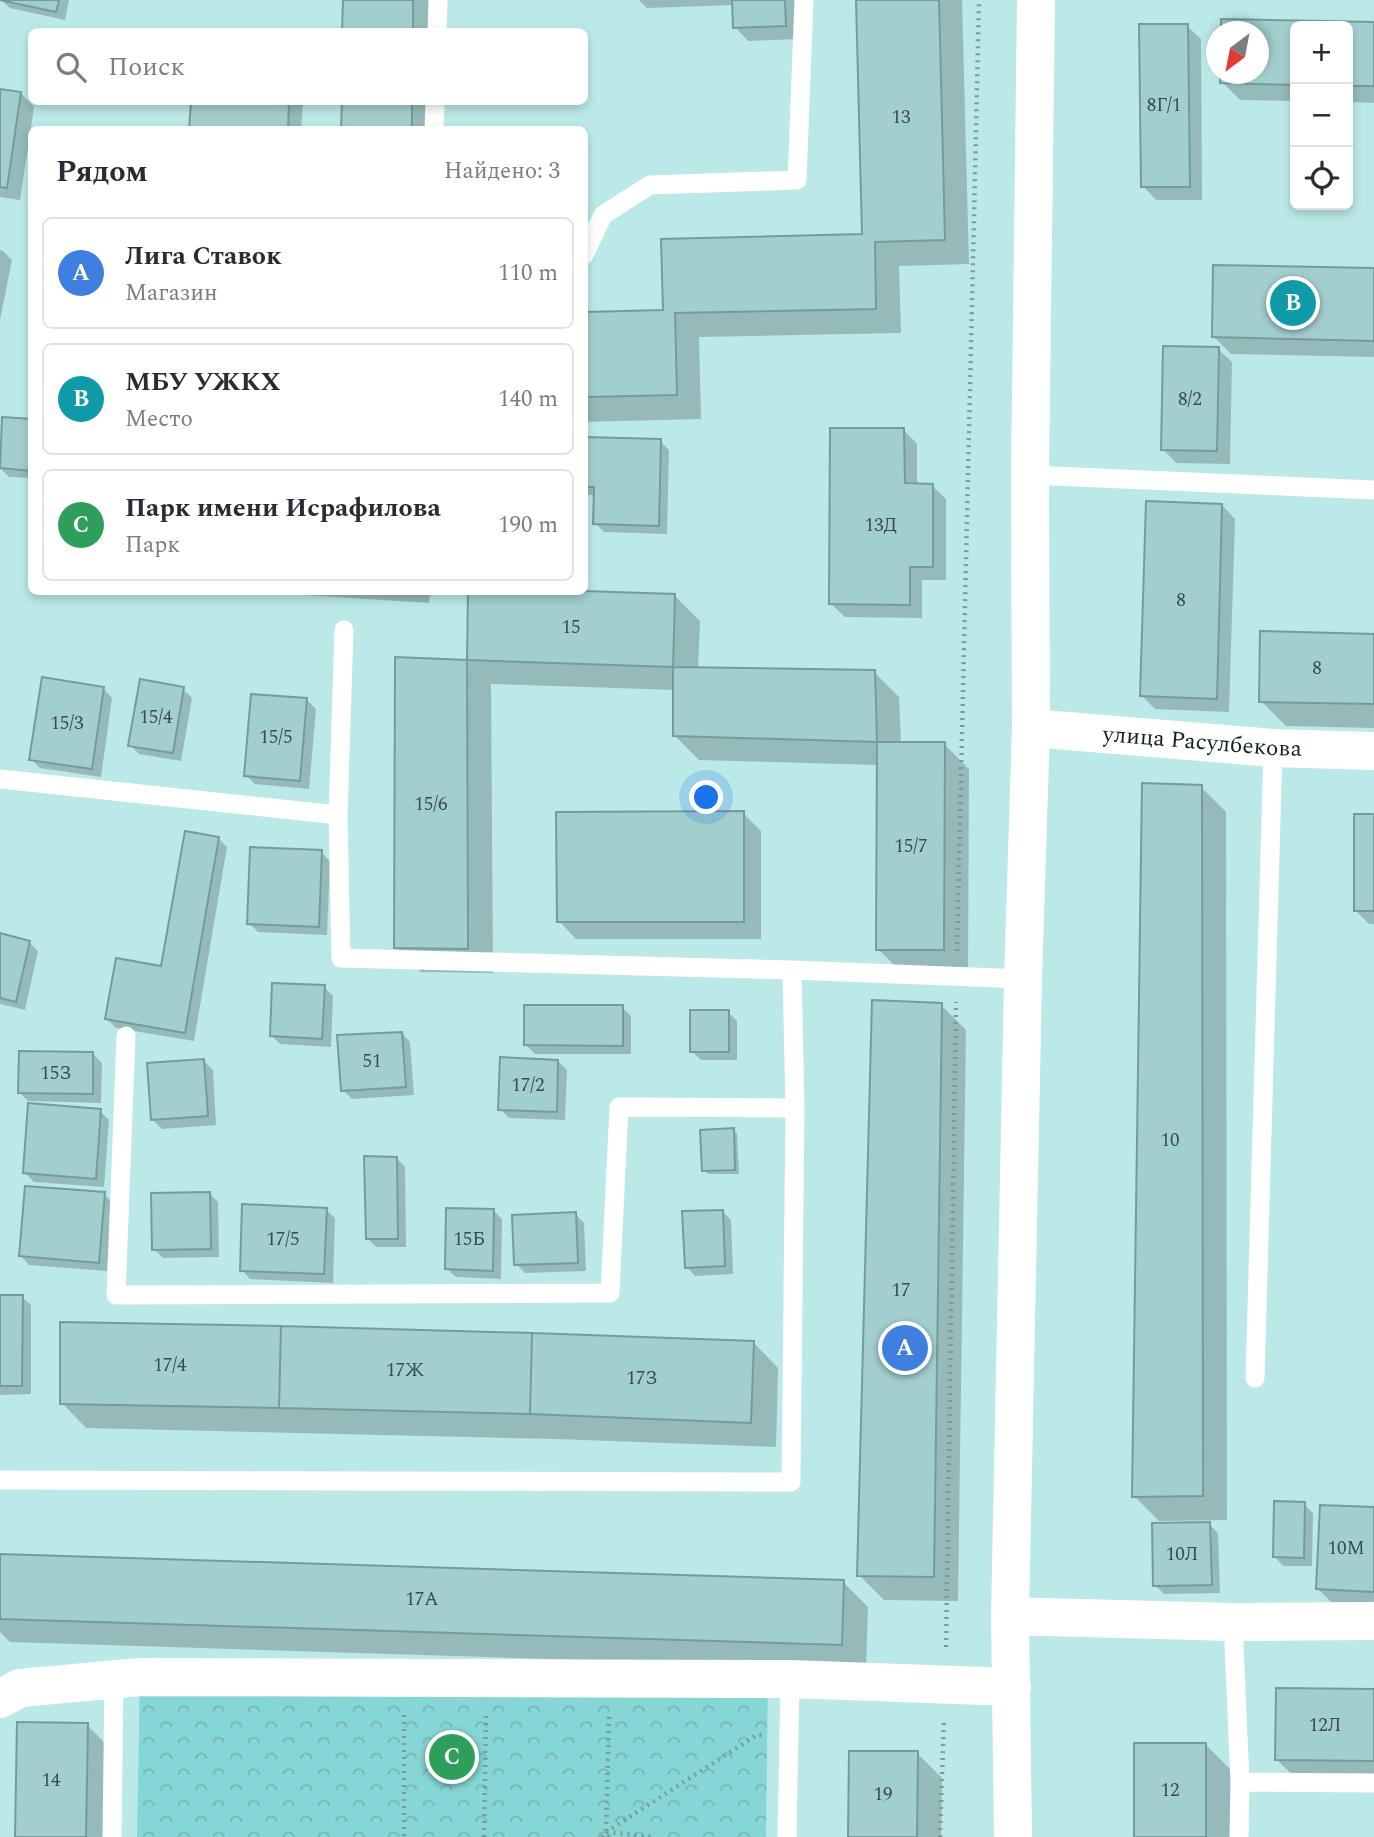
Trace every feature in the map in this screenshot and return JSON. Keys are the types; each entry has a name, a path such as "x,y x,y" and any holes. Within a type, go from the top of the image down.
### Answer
{"street":[{"path":"1013,1837 1010,1616 1031,728 1030,475 1035,0"},
{"name":"улица Расулбекова","path":"1031,728 1273,748 1374,751"},
{"path":"1010,1616 1233,1622 1374,1620"},
{"path":"0,1699 20,1688 167,1677 790,1679 1012,1687"}],"lane":[{"path":"437,28 438,0"},
{"path":"588,247 603,215 650,185 797,180 804,0"},
{"path":"434,126 435,105"},
{"path":"1030,475 1374,490"},
{"path":"344,631 338,814 341,958 1023,979"},
{"path":"1255,1378 1273,748"},
{"path":"0,779 338,814"},
{"path":"0,1480 791,1482 795,1108 792,970"},
{"path":"126,1036 117,1295 610,1293 619,1107 795,1108"},
{"path":"1233,1622 1240,1782 1239,1837"},
{"path":"111,1837 114,1679"},
{"path":"788,1837 790,1679"},
{"path":"1240,1782 1374,1783"}],"path":[{"path":"940,1837 979,0"},
{"path":"404,1706 404,1837"},
{"path":"484,1837 486,1707"},
{"path":"606,1835 609,1709"},
{"path":"606,1835 757,1735 789,1737"},
{"path":"606,1835 654,1837"}],"green space":[{"path":"768,1671 766,1837 137,1837 140,1677"}],"building":[{"path":"0,0 59,0 56,12"},
{"path":"343,0 413,0 413,28 342,28"},
{"path":"732,0 785,0 786,26 733,28"},
{"path":"856,0 939,0 945,240 875,242 876,309 675,313 677,395 588,397 588,312 663,310 661,239 862,234"},
{"path":"1221,19 1323,21 1290,21 1290,85 1258,84 1269,84 1269,21"},
{"path":"1353,22 1374,22 1374,86 1353,86"},
{"path":"1139,24 1188,24 1190,187 1141,187"},
{"path":"0,89 21,92 7,188 0,187"},
{"path":"191,105 289,105 288,126 189,126"},
{"path":"342,105 412,105 412,126 341,126"},
{"path":"1213,265 1374,268 1374,341 1212,337"},
{"path":"1163,346 1219,347 1217,451 1161,450"},
{"path":"2,417 28,419 28,471 0,468"},
{"path":"830,428 904,428 905,483 933,484 933,567 910,567 910,605 829,604"},
{"path":"588,437 661,439 659,526 593,524 594,487 588,487"},
{"path":"1146,501 1222,504 1217,699 1140,696"},
{"path":"588,591 675,594 673,667 467,660 468,595 588,595"},
{"path":"1260,631 1374,634 1374,704 1259,702"},
{"path":"395,657 467,660 468,949 394,948"},
{"path":"673,667 875,670 877,742 673,736"},
{"path":"42,677 104,687 92,769 29,760"},
{"path":"140,679 184,687 173,753 128,746"},
{"path":"251,694 307,698 300,781 244,776"},
{"path":"877,742 945,742 944,950 876,950"},
{"path":"1142,783 1202,785 1203,1496 1132,1497"},
{"path":"744,811 744,922 557,922 556,812"},
{"path":"1354,814 1374,814 1374,911 1354,911"},
{"path":"185,831 219,837 185,1033 105,1019 116,958 161,966"},
{"path":"250,847 322,850 319,927 247,924"},
{"path":"0,933 30,941 16,1002 0,998"},
{"path":"272,983 325,985 322,1039 270,1036"},
{"path":"872,1000 942,1003 934,1577 857,1576"},
{"path":"524,1005 623,1005 623,1046 524,1045"},
{"path":"690,1010 729,1010 729,1052 690,1052"},
{"path":"402,1032 406,1087 341,1091 337,1035"},
{"path":"19,1051 93,1052 93,1094 18,1093"},
{"path":"500,1057 558,1060 557,1112 498,1110"},
{"path":"204,1059 208,1116 151,1120 147,1063"},
{"path":"28,1103 101,1109 96,1179 23,1173"},
{"path":"734,1128 735,1170 702,1171 700,1130"},
{"path":"364,1156 397,1157 398,1239 366,1239"},
{"path":"25,1186 105,1192 99,1263 19,1256"},
{"path":"210,1192 211,1249 152,1250 151,1193"},
{"path":"242,1204 327,1208 324,1274 240,1271"},
{"path":"446,1208 494,1209 493,1271 445,1269"},
{"path":"723,1210 725,1266 685,1268 682,1211"},
{"path":"576,1212 578,1263 514,1265 512,1215"},
{"path":"0,1295 23,1295 22,1386 0,1386"},
{"path":"60,1322 281,1326 279,1408 60,1404"},
{"path":"281,1326 532,1333 530,1414 279,1408"},
{"path":"532,1333 754,1341 751,1423 530,1414"},
{"path":"1274,1501 1305,1502 1304,1558 1273,1557"},
{"path":"1320,1505 1374,1507 1374,1592 1316,1589"},
{"path":"1210,1522 1212,1585 1153,1586 1152,1523"},
{"path":"0,1554 844,1580 842,1645 0,1619"},
{"path":"1276,1688 1374,1689 1374,1761 1275,1760"},
{"path":"17,1722 88,1723 86,1837 15,1837"},
{"path":"1134,1743 1206,1743 1206,1837 1134,1837"},
{"path":"849,1751 918,1751 917,1837 848,1837"}],"place":[{"name":"МБУ УЖКХ","path":"1293,303"},
{"name":"Лига Ставок","path":"905,1348"},
{"name":"Парк имени Исрафилова","path":"452,1757"}]}
